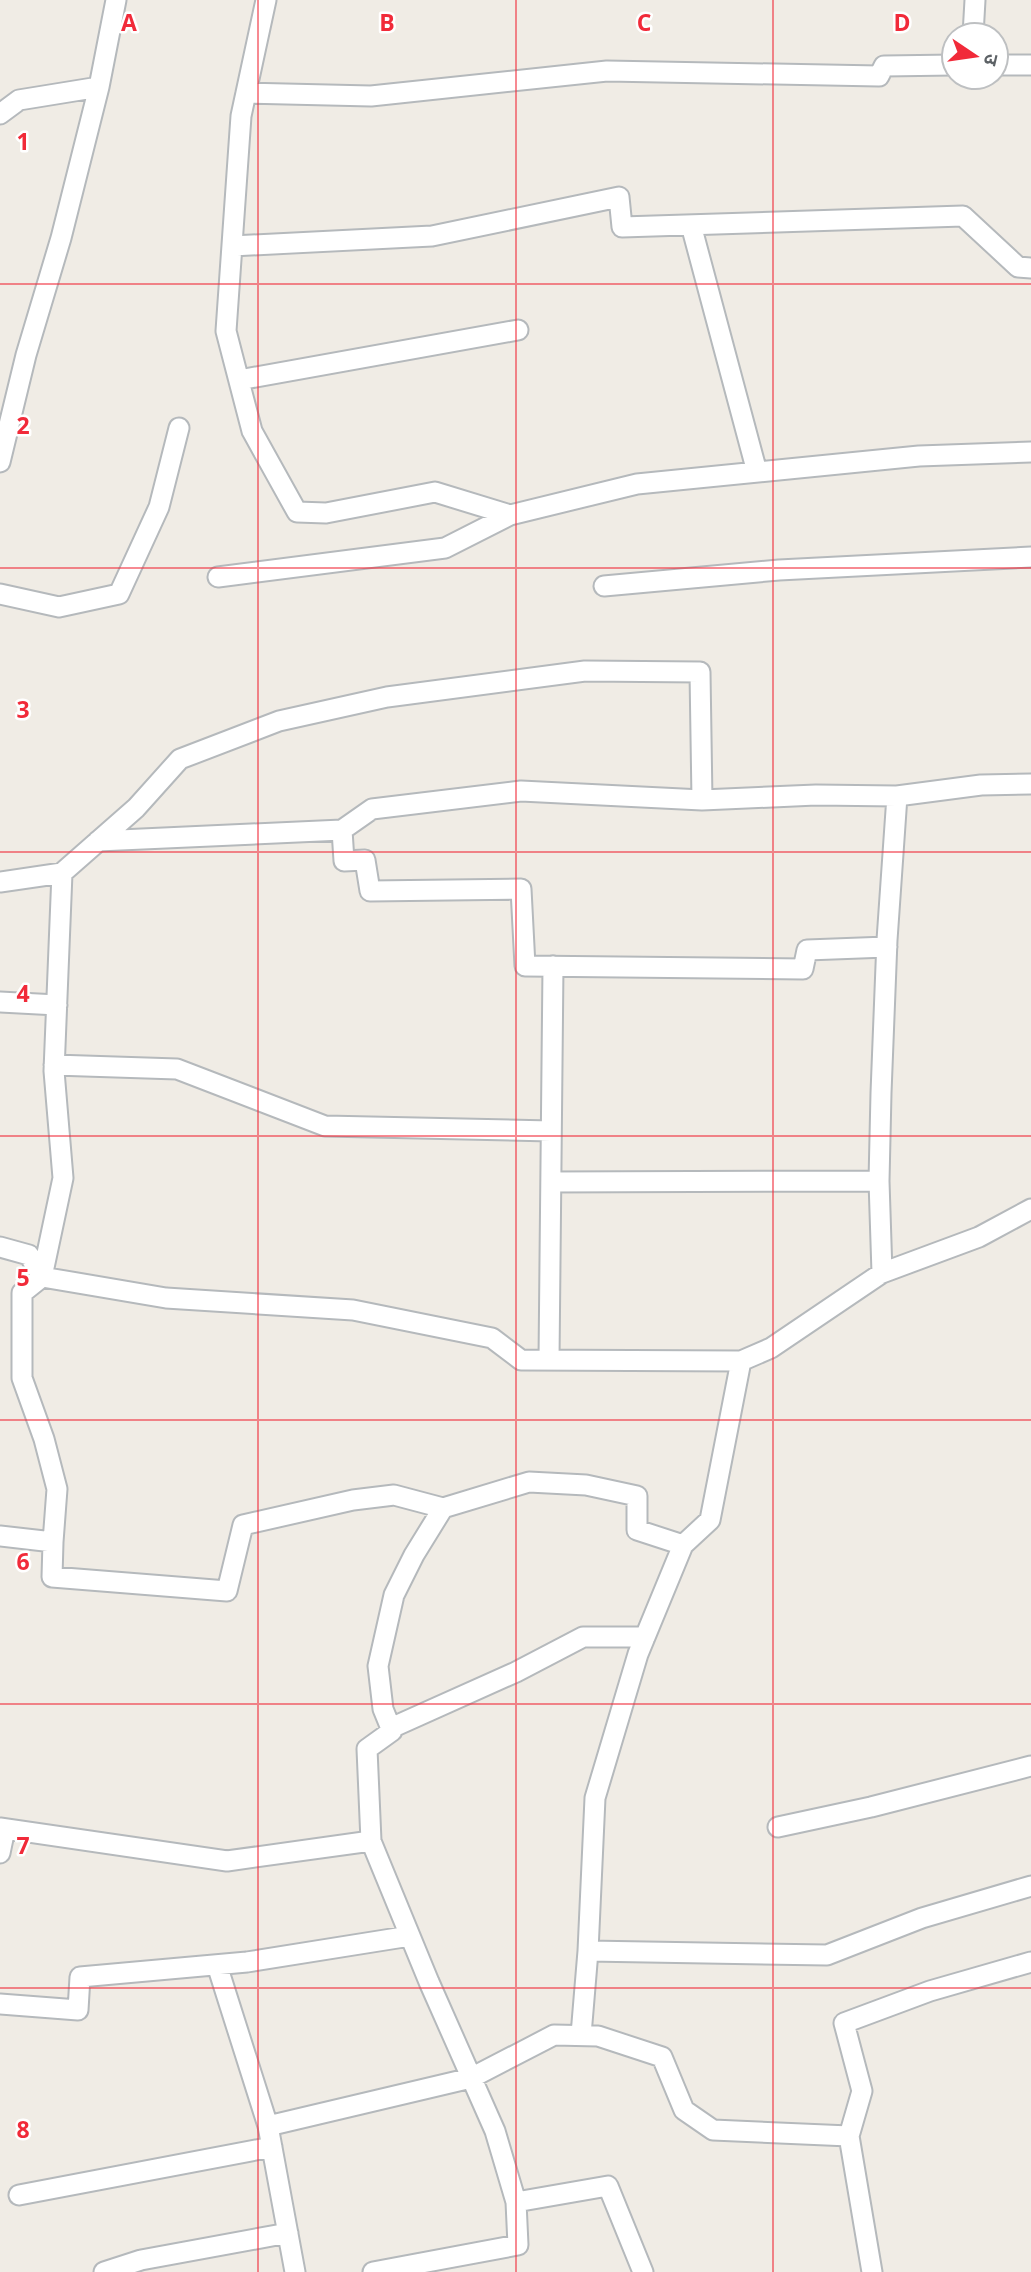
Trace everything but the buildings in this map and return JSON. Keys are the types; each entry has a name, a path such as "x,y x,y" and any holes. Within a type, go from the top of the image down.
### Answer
{"street":[{"path":"0,462 26,355 61,238 99,87 116,0"},
{"path":"266,0 241,116 226,331 251,431 298,512 326,513 435,492 510,516"},
{"path":"974,21 975,0"},
{"path":"246,93 371,96 607,71 879,76 884,66 940,65"},
{"path":"1010,65 1031,65"},
{"path":"0,114 19,100 99,87"},
{"path":"232,246 432,236 619,197 622,227 963,216 1018,267 1031,268"},
{"path":"691,225 757,472"},
{"path":"239,380 518,330"},
{"path":"0,594 59,607 119,594 159,507 179,428"},
{"path":"218,577 445,548 510,516 637,484 919,456 1031,452"},
{"path":"604,586 779,570 1031,557"},
{"path":"0,882 62,873 136,808 180,759 279,721 387,697 585,671 700,672 702,800"},
{"path":"98,841 342,830 372,809 521,791 702,800 816,795 897,796 981,785 1031,783"},
{"path":"882,1273 879,1181 887,947 897,796"},
{"path":"342,830 344,861 365,860 370,891 521,889 525,966 803,969 807,950 887,947"},
{"path":"62,873 54,1065 63,1178 43,1277 22,1293 22,1378 44,1438 57,1489 52,1577 227,1591 243,1525 353,1500 394,1495 443,1508 529,1482 586,1485 637,1496 637,1530 683,1545"},
{"path":"549,1360 553,966"},
{"path":"0,1002 57,1005"},
{"path":"54,1065 177,1069 325,1126 551,1131"},
{"path":"551,1182 879,1181"},
{"path":"0,1247 29,1255 43,1277 166,1298 353,1310 492,1338 521,1360 741,1361 771,1348 882,1273 979,1237 1031,1209"},
{"path":"581,2035 595,1798 638,1654 683,1545 710,1520 741,1361"},
{"path":"373,2272 518,2245 516,2202 495,2131 371,1841 367,1749 392,1731 383,1709 378,1666 394,1595 414,1555 443,1508"},
{"path":"0,1536 54,1542"},
{"path":"391,1728 516,1672 583,1637 645,1637"},
{"path":"778,1827 871,1807 1031,1766"},
{"path":"0,1853 2,1829 227,1861 371,1841"},
{"path":"588,1951 827,1955 922,1918 1031,1886"},
{"path":"0,2004 78,2010 79,1977 247,1962 410,1936"},
{"path":"872,2272 849,2136 862,2091 844,2023 930,1992 1031,1962"},
{"path":"217,1965 268,2126 295,2272"},
{"path":"268,2126 471,2078 554,2035 581,2035 598,2036 662,2057 684,2110 713,2130 849,2136"},
{"path":"19,2195 272,2147"},
{"path":"516,2202 608,2186 643,2272"},
{"path":"104,2272 141,2260 288,2233"}]}
